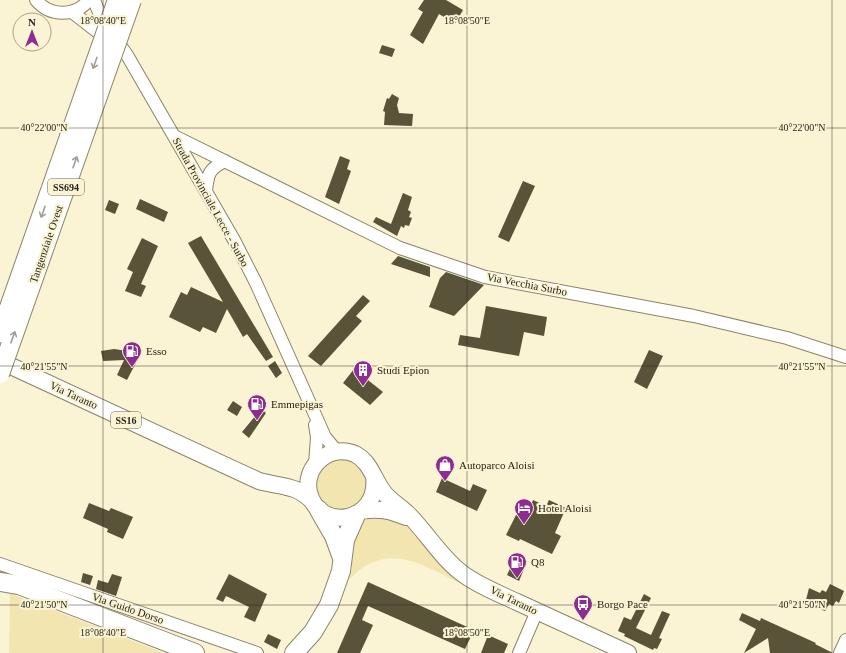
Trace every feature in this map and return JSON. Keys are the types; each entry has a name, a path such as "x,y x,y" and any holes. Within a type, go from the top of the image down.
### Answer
{"highway":[{"name":"Tangenziale Ovest","path":"0,333 117,0"},
{"name":"Tangenziale Ovest","path":"0,374 132,0"},
{"path":"316,506 334,536 342,559"},
{"path":"294,653 313,632 329,605 338,584 345,540 359,513"},
{"path":"0,574 19,586"},
{"path":"0,582 19,586 195,653"}],"main road":[{"name":"Via Taranto","path":"0,361 259,481 296,488 304,492 316,506 329,516 338,518 376,509 387,510 406,517 418,524"},
{"name":"Via Taranto","path":"235,470 259,477 285,480 304,475 331,453 345,452 361,458 370,467 374,476 388,497 418,524 463,574 622,652"},
{"path":"313,467 309,480 309,490 316,506"},
{"path":"359,513 372,498 375,485 374,476"}],"street":[{"path":"36,0 50,11 61,13 72,12 81,8 89,0"},
{"name":"Strada Provinciale Lecce - Surbo","path":"94,0 102,20 127,55 206,191 256,282 313,412 329,443 335,449 345,452"},
{"path":"72,12 127,55"},
{"name":"Via Vecchia Surbo","path":"174,136 400,248 485,277 694,316 788,338 846,357"},
{"path":"206,191 208,174 215,166 225,161"},
{"name":"Strada Provinciale Lecce - Surbo","path":"313,412 317,437 313,467"},
{"name":"Via Guido Dorso","path":"0,564 257,653"},
{"path":"519,653 537,611"},
{"path":"840,653 846,640"}],"shaded area":[{"path":"337,459 347,459 360,466 367,479 367,489 360,502 347,509 337,509 328,505 321,498 317,489 317,479 321,470 328,463"},
{"path":"377,513 409,525 461,584 418,563 390,558 376,561 363,568 349,580 352,569 351,548 358,525"},
{"path":"10,593 164,653 9,653"}],"building":[{"path":"424,0 446,0 463,10 455,24 439,14 423,44 410,35 423,12 418,9"},
{"path":"382,45 395,49 392,57 379,53"},
{"path":"392,94 399,98 397,105 399,113 413,114 412,126 384,125 385,112 383,111 387,98 389,99"},
{"path":"340,156 350,160 347,169 351,171 339,204 325,197"},
{"path":"523,181 535,186 509,242 498,237"},
{"path":"403,193 412,197 408,210 411,212 409,217 412,218 409,226 405,225 404,228 401,226 397,236 373,222 376,217 391,224"},
{"path":"140,199 168,212 164,222 136,209"},
{"path":"109,200 119,204 115,214 105,210"},
{"path":"201,236 273,357 266,361 247,334 243,337 227,309 216,333 203,327 200,332 169,317 181,292 187,295 191,287 223,302 188,243"},
{"path":"142,238 158,246 141,284 146,286 141,297 125,291 133,272 127,269"},
{"path":"398,256 430,267 430,277 391,264"},
{"path":"446,272 484,285 454,316 429,307 440,278"},
{"path":"363,295 370,301 356,316 362,321 321,366 308,356"},
{"path":"486,306 547,317 544,336 524,332 519,356 458,345 460,335 480,338"},
{"path":"114,349 141,353 127,380 117,375 124,360 103,361 101,351"},
{"path":"649,350 663,356 647,389 634,382"},
{"path":"275,361 282,373 276,378 268,366"},
{"name":"Studi Epion","path":"354,369 383,392 370,405 343,383"},
{"path":"233,401 242,407 237,416 227,410"},
{"path":"261,409 266,413 249,438 242,432"},
{"path":"442,478 470,491 473,484 487,490 477,511 436,492"},
{"path":"533,500 546,506 549,500 566,508 555,533 561,536 552,554 520,539 519,541 506,535 516,515 522,518 527,506 530,508"},
{"path":"89,503 109,511 111,508 133,517 123,539 107,532 108,529 83,518"},
{"path":"512,564 524,569 519,581 507,575"},
{"path":"83,573 93,576 90,585 81,582"},
{"path":"112,574 122,577 116,596 96,589 98,580 108,583"},
{"path":"229,574 267,594 255,622 244,617 249,607 226,596 223,602 216,599"},
{"path":"368,582 474,630 465,649 368,606 362,620 373,625 360,653 337,653"},
{"path":"830,584 844,591 839,603 836,601 833,606 829,604 825,611 805,604 809,588 820,593 822,590 826,592"},
{"path":"644,594 651,598 636,628 651,635 662,611 670,614 659,638 662,639 657,649 654,648 653,650 624,636 625,634 618,631 624,617 631,620"},
{"path":"742,613 760,621 761,618 816,643 815,644 833,653 770,653 768,638 744,653 756,629 739,620"},
{"path":"268,634 281,640 277,649 264,642"},
{"path":"488,635 508,644 504,653 481,653"}],"place":[{"name":"Esso","path":"132,368"},
{"name":"Studi Epion","path":"363,387"},
{"name":"Emmepigas","path":"257,421"},
{"name":"Autoparco Aloisi","path":"445,482"},
{"name":"Hotel Aloisi","path":"524,525"},
{"name":"Q8","path":"517,579"},
{"name":"Borgo Pace","path":"583,621"}]}
